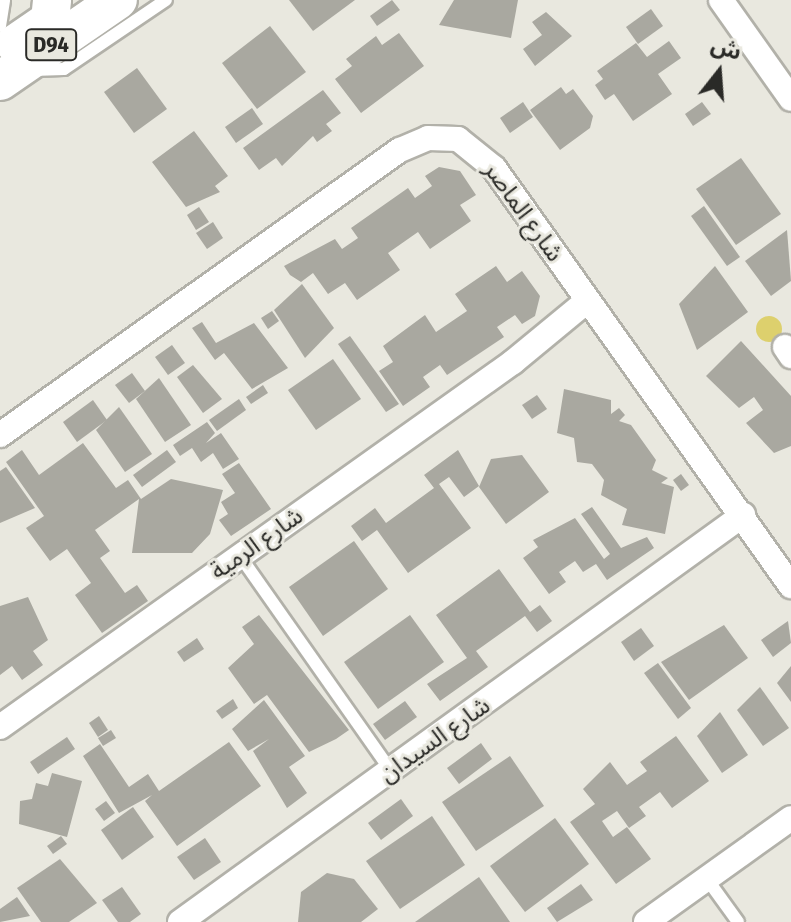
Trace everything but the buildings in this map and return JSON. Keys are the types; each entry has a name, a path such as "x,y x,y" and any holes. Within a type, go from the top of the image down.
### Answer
{"main road":[{"name":"D94","path":"0,26 38,0"},
{"path":"7,68 50,20 52,0"},
{"name":"D94","path":"7,68 116,0"}],"street":[{"path":"721,0 791,99"},
{"name":"شارع الماصر","path":"0,435 400,150 428,138 458,139 487,159 748,521 791,586"},
{"name":"شارع الرمية","path":"0,727 513,362 593,309"},
{"name":"شارع السيدان","path":"180,922 690,559 748,521"},
{"path":"646,922 791,818"}],"lane":[{"path":"0,26 4,0"},
{"path":"7,68 64,69 166,0"},
{"path":"240,556 391,771"},
{"path":"707,879 738,922"}],"shaded area":[{"path":"769,316 778,320 782,329 778,338 769,342 760,338 756,329 760,320"}]}
